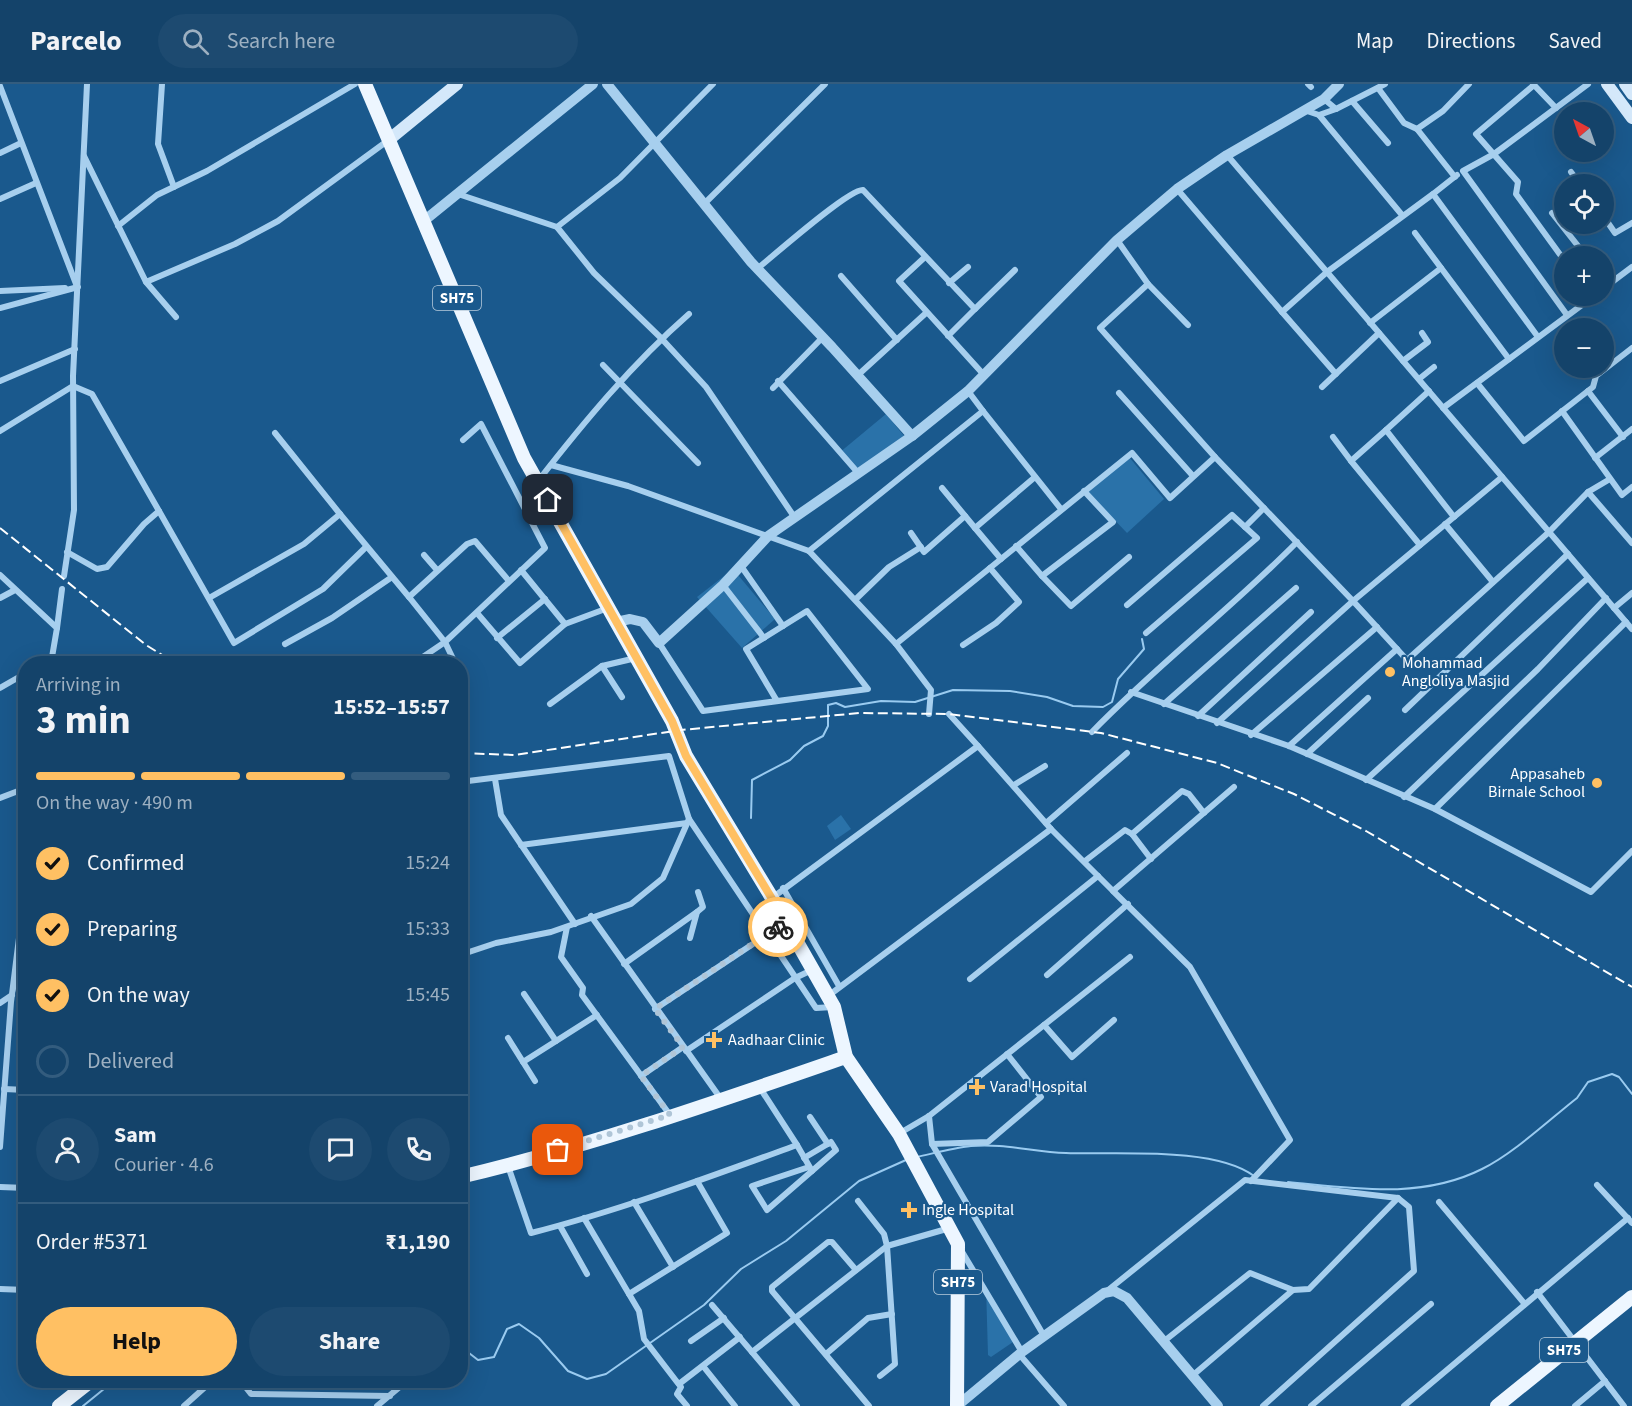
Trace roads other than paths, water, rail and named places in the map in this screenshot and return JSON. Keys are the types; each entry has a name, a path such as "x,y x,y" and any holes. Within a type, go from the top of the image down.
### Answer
{"main road":[{"name":"SH75","path":"365,84 391,138 524,458 672,721 686,756 778,893 786,922 831,1002 846,1057 899,1134 958,1244 957,1406"},
{"path":"391,138 457,84"},
{"path":"1607,84 1632,118"},
{"path":"1624,84 1632,94"},
{"path":"468,1176 508,1166 721,1100 846,1057"},
{"name":"SH75","path":"1497,1406 1632,1297"},
{"path":"59,1406 73,1388"}],"street":[{"path":"64,576 74,510 73,386 87,84"},
{"path":"162,84 158,144 174,187"},
{"path":"118,226 157,195 216,166 355,84"},
{"path":"425,220 593,84"},
{"path":"607,84 652,143 757,269 823,337 912,436"},
{"path":"557,227 620,178 652,143 713,84"},
{"path":"704,204 825,84"},
{"path":"659,643 723,585 768,536 860,474 968,391 1117,240 1177,189 1227,155 1324,99 1339,84"},
{"path":"1304,110 1319,114 1336,109 1385,84"},
{"path":"1417,129 1443,111 1469,84"},
{"path":"1564,102 1588,84"},
{"path":"1554,106 1534,85 1476,134 1518,182 1516,194 1554,246"},
{"path":"0,86 78,287"},
{"path":"1378,88 1404,123 1417,129 1455,177"},
{"path":"1324,99 1336,109"},
{"path":"1352,101 1388,143"},
{"path":"1282,312 1327,272 1402,215 1463,171 1494,154 1554,109"},
{"path":"1319,114 1402,215"},
{"path":"146,282 235,244 278,221 391,138"},
{"path":"0,153 21,143"},
{"path":"84,155 146,282 176,317"},
{"path":"1227,155 1632,629"},
{"path":"1463,171 1567,315"},
{"path":"0,199 36,183"},
{"path":"757,269 858,189 863,190 874,200 975,309"},
{"path":"1177,189 1336,374"},
{"path":"458,193 557,227 594,273 661,338 706,387 795,518"},
{"path":"1433,194 1538,337"},
{"path":"1552,213 1578,246"},
{"path":"1614,232 1632,224"},
{"path":"1415,233 1509,359"},
{"path":"1117,240 1148,284 1188,325"},
{"path":"925,257 899,281 984,375"},
{"path":"949,283 968,267"},
{"path":"1614,278 1632,267"},
{"path":"1370,323 1441,268"},
{"path":"948,336 1016,270"},
{"path":"842,276 897,340"},
{"path":"1148,284 1100,328 1215,457 1407,660 1549,531 1588,492 1610,478"},
{"path":"0,291 78,287"},
{"path":"0,308 78,287"},
{"path":"1443,408 1579,306"},
{"path":"858,375 926,313"},
{"path":"538,482 594,410 621,384 661,338 689,314"},
{"path":"1322,387 1379,333"},
{"path":"1403,361 1428,342 1422,333"},
{"path":"772,388 823,337"},
{"path":"1477,383 1524,441 1593,387 1596,376 1632,348"},
{"path":"0,381 75,349"},
{"path":"603,365 698,463"},
{"path":"1419,380 1434,368"},
{"path":"778,381 860,474"},
{"path":"0,431 73,386"},
{"path":"73,386 92,394 234,643 323,589 366,547"},
{"path":"968,391 1061,509"},
{"path":"1351,461 1429,391"},
{"path":"1588,391 1623,437"},
{"path":"1119,393 1193,476"},
{"path":"809,551 983,411"},
{"path":"1562,411 1622,495 1632,487"},
{"path":"424,656 445,642 544,548 481,424 463,440"},
{"path":"1595,458 1632,429"},
{"path":"1386,430 1454,517"},
{"path":"275,433 445,642 452,656"},
{"path":"1333,437 1420,545"},
{"path":"896,644 1132,453 1170,498 1215,457"},
{"path":"550,465 628,486 809,551 896,644 931,690 929,714"},
{"path":"975,528 1035,477"},
{"path":"1216,723 1353,601 1502,477"},
{"path":"942,488 1001,559"},
{"path":"1042,576 1113,522 1084,491"},
{"path":"1588,492 1632,543"},
{"path":"1245,527 1264,508"},
{"path":"68,552 97,568 107,567 144,524 159,511"},
{"path":"209,598 304,544 340,514"},
{"path":"1127,605 1232,515 1257,538 1146,633"},
{"path":"911,533 924,552 965,516"},
{"path":"1445,524 1493,582"},
{"path":"409,597 467,544 475,541 509,581"},
{"path":"1092,732 1131,692 1266,573 1297,542"},
{"path":"1016,546 1071,606 1129,557"},
{"path":"856,599 889,567 921,547"},
{"path":"1405,710 1568,554"},
{"path":"424,555 437,570"},
{"path":"741,566 783,626"},
{"path":"963,645 996,624 1019,602 990,568"},
{"path":"521,570 565,624"},
{"path":"0,574 57,628"},
{"path":"285,644 332,618 392,577"},
{"path":"1366,780 1588,578"},
{"path":"723,585 764,638"},
{"path":"1164,704 1296,588"},
{"path":"52,656 62,589"},
{"path":"0,598 15,590"},
{"path":"1614,608 1632,593"},
{"path":"1404,797 1538,669 1606,598"},
{"path":"497,638 545,599"},
{"path":"477,613 520,663 565,624 609,608"},
{"path":"616,622 630,619 643,622 703,711 868,689 807,611 746,649 777,701"},
{"path":"1198,716 1311,612"},
{"path":"1435,809 1626,622"},
{"path":"1251,735 1377,627"},
{"path":"1289,746 1397,649"},
{"path":"550,704 602,666 637,657"},
{"path":"602,666 622,697"},
{"path":"0,688 18,678"},
{"path":"1131,692 1251,735 1289,746 1435,809 1591,892 1632,851"},
{"path":"1307,754 1368,698"},
{"path":"949,714 1051,829 1190,967 1290,1140 1251,1181"},
{"path":"839,986 778,893 978,746"},
{"path":"1046,823 1127,753"},
{"path":"468,781 669,756 688,821 816,1008 831,1002 839,986 1051,829"},
{"path":"1014,785 1045,766"},
{"path":"495,779 501,815 575,924"},
{"path":"1113,891 1234,787"},
{"path":"0,798 18,791"},
{"path":"1132,834 1182,791 1189,795 1204,813"},
{"path":"521,845 688,821"},
{"path":"468,952 496,943 567,927 591,916 631,903 663,878 688,821"},
{"path":"1085,861 1125,830 1132,834 1151,859"},
{"path":"970,979 1098,876"},
{"path":"624,964 703,907 698,892"},
{"path":"1047,975 1128,904"},
{"path":"690,938 697,912"},
{"path":"591,916 721,1100"},
{"path":"655,1009 786,922"},
{"path":"567,927 561,957 583,988 582,995 670,1115"},
{"path":"0,1147 12,995 18,954"},
{"path":"899,1134 929,1116 1130,957"},
{"path":"641,1076 795,978 813,969"},
{"path":"15,973 18,985"},
{"path":"524,993 556,1041"},
{"path":"0,1003 12,995"},
{"path":"523,1062 597,1015"},
{"path":"1044,1025 1072,1056 1114,1020"},
{"path":"508,1038 535,1081"},
{"path":"932,1144 988,1142 1041,1097 1007,1054"},
{"path":"760,1087 811,1169"},
{"path":"4,1089 18,1090"},
{"path":"929,1116 932,1144 1044,1336"},
{"path":"810,1117 828,1144"},
{"path":"804,1158 831,1142 837,1150 811,1169 767,1210 752,1186 811,1169"},
{"path":"508,1166 531,1233 634,1202 797,1145"},
{"path":"957,1406 1021,1353 1104,1293 1245,1180 1398,1198 1409,1207 1414,1271 1263,1406"},
{"path":"629,1294 727,1233 697,1181"},
{"path":"1404,1406 1537,1292 1630,1221 1597,1185"},
{"path":"0,1187 18,1188"},
{"path":"1163,1342 1250,1273 1293,1290 1309,1290 1385,1208 1398,1198"},
{"path":"858,1201 884,1234 887,1246 895,1364 880,1376"},
{"path":"634,1202 673,1267"},
{"path":"1439,1202 1524,1303"},
{"path":"584,1218 639,1311 644,1339 681,1387 677,1394 687,1406"},
{"path":"560,1226 587,1274"},
{"path":"752,1352 887,1246 950,1228"},
{"path":"856,1270 832,1242 824,1244 772,1287 772,1291 869,1406"},
{"path":"958,1244 1021,1353 1064,1406"},
{"path":"0,1289 18,1290"},
{"path":"1192,1376 1293,1290"},
{"path":"1104,1293 1114,1291 1127,1298 1218,1406"},
{"path":"1537,1292 1573,1343 1624,1406"},
{"path":"1311,1406 1431,1304"},
{"path":"712,1305 797,1406"},
{"path":"826,1354 868,1318 891,1314"},
{"path":"691,1341 724,1318"},
{"path":"679,1384 740,1337"},
{"path":"703,1366 735,1406"},
{"path":"1575,1406 1605,1381"},
{"path":"184,1406 204,1388"},
{"path":"246,1388 251,1394 390,1396"},
{"path":"377,1406 399,1388"}],"waterway":[{"path":"751,818 752,780 790,760 804,746 823,736 828,726 828,705 836,703 845,707 881,701 915,702 953,690 1010,691 1047,697 1073,706 1103,707 1112,702 1118,679 1144,649 1142,639"},
{"path":"1288,1182 1386,1189 1435,1185 1459,1179 1506,1155 1577,1098 1588,1082 1612,1074 1619,1077 1632,1094"},
{"path":"917,1157 983,1145 1066,1153 1164,1154 1215,1160 1236,1166 1254,1176"},
{"path":"468,1352 478,1360 494,1357 507,1329 519,1324 539,1338 568,1371 587,1379 606,1374 704,1305 741,1269 786,1241 859,1181 906,1160"},
{"path":"83,1406 105,1388"}],"railway":[{"path":"0,528 146,645 164,656"},
{"path":"468,753 514,755 681,730 859,713 949,714 1101,733 1217,763 1294,794 1366,831 1632,987"}],"place":[{"name":"Mohammad Angloliya Masjid","path":"1390,672"},
{"name":"Appasaheb Birnale School","path":"1597,783"},
{"name":"Aadhaar Clinic","path":"714,1040"},
{"name":"Varad Hospital","path":"977,1087"},
{"name":"Ingle Hospital","path":"909,1210"}]}
